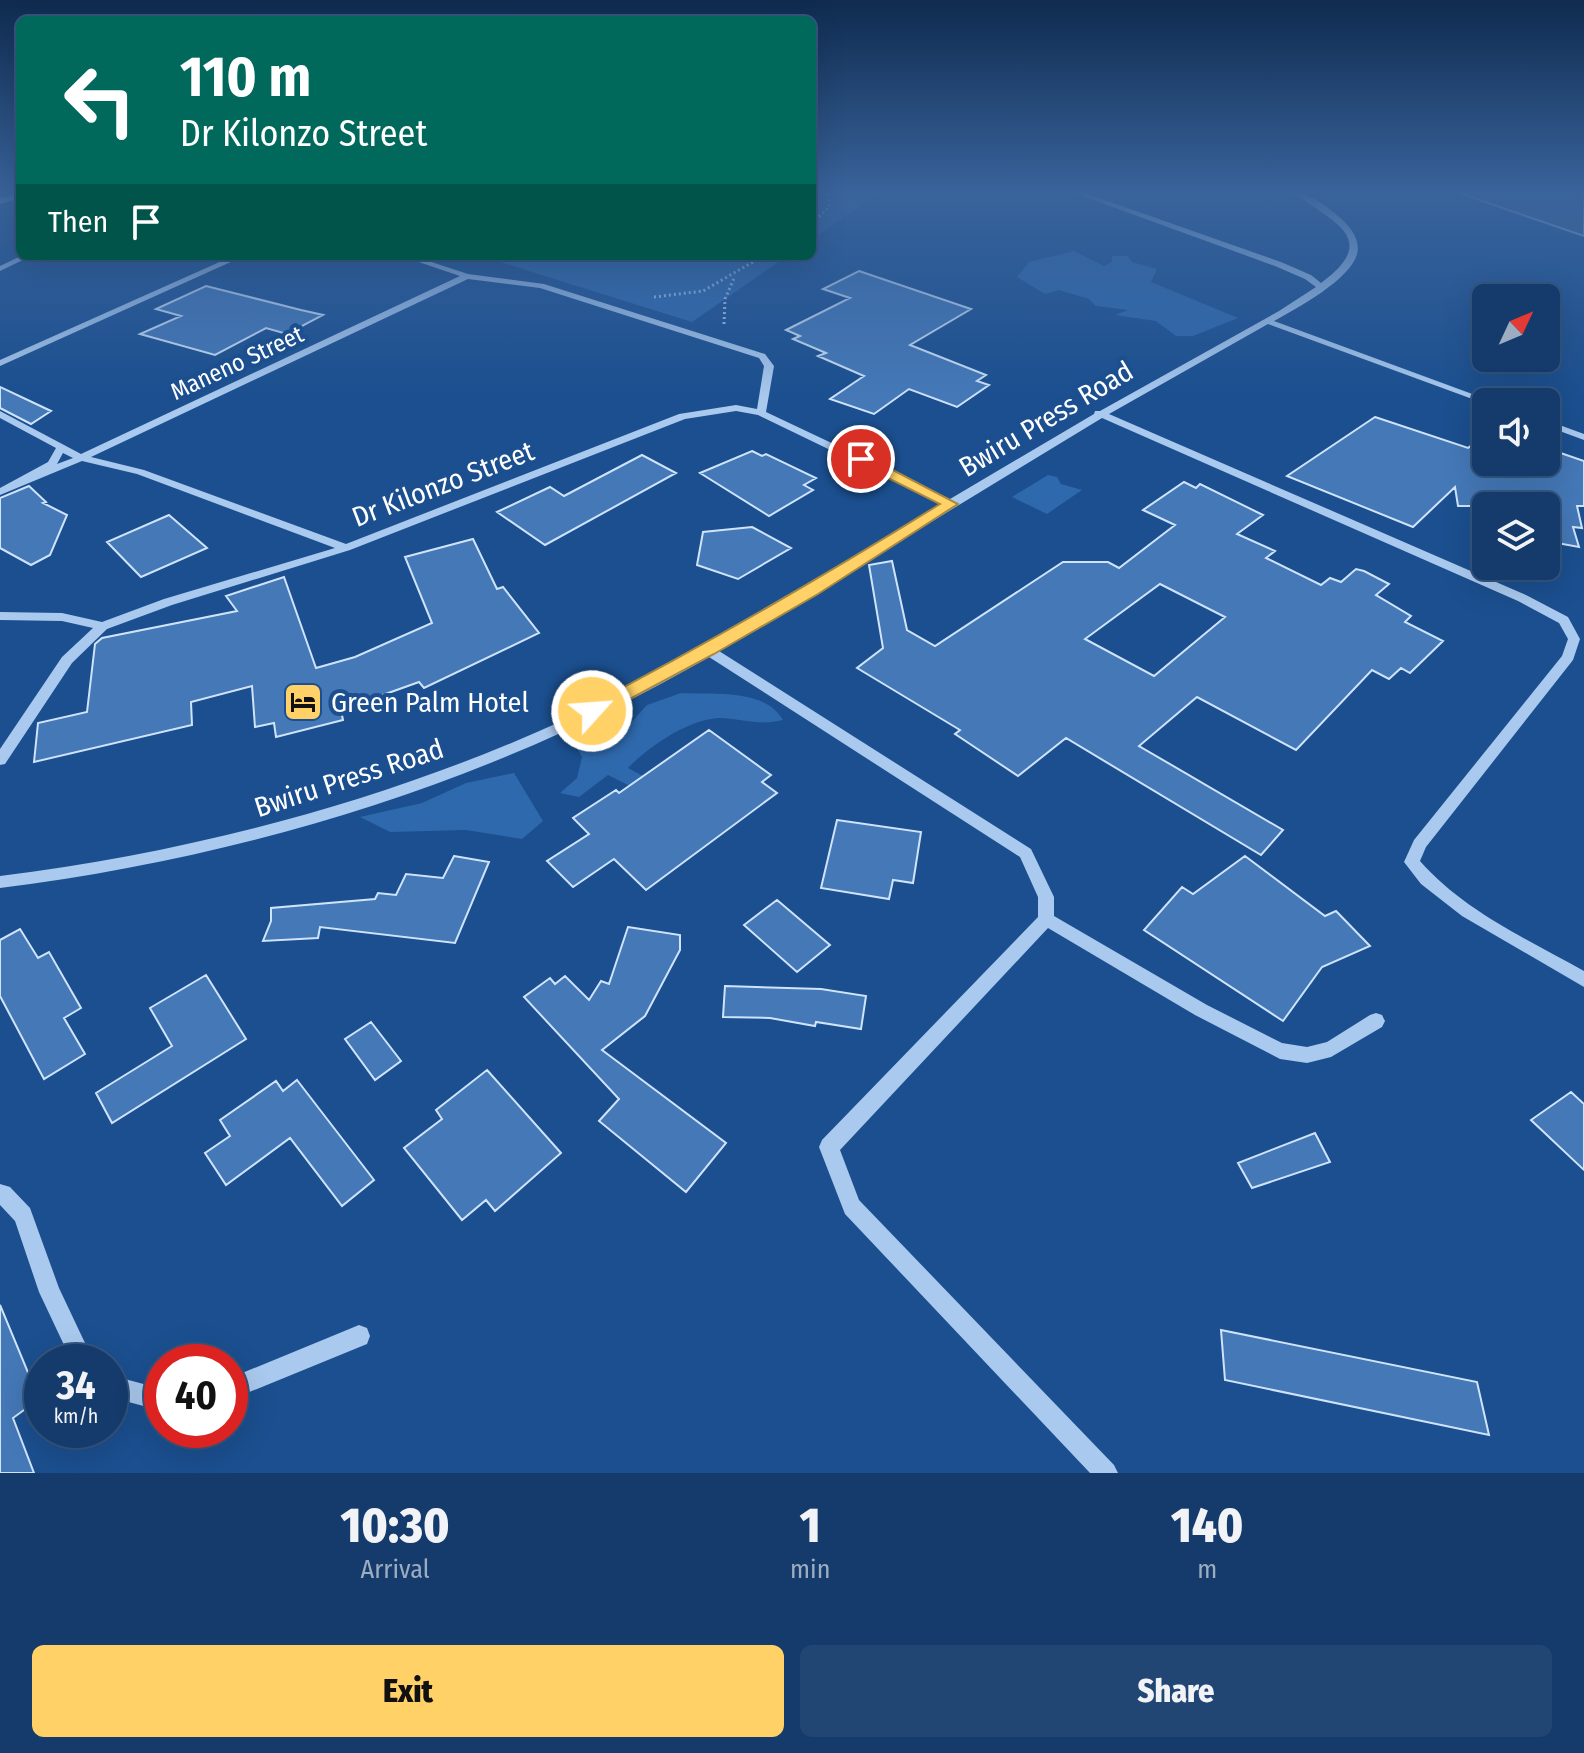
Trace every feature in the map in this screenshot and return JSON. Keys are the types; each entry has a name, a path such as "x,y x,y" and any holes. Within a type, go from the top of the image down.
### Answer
{"street":[{"path":"0,363 227,262"},
{"path":"423,262 467,276 541,286 762,356 769,366 761,413"},
{"path":"1272,262 1308,277 1321,287"},
{"name":"Bwiru Press Road","path":"0,882 204,847 353,806 522,745 616,700 813,590 1098,413 1267,321 1321,287 1346,268 1349,262"},
{"name":"Maneno Street","path":"21,482 81,458 467,276"},
{"path":"1267,321 1472,396"},
{"name":"Dr Kilonzo Street","path":"0,760 67,660 103,626 168,602 346,548 683,416 736,408 761,413 951,504"},
{"path":"1098,413 1522,598 1564,620 1574,639 1568,657 1419,844 1412,862 1425,881 1449,899 1584,980"},
{"path":"0,414 81,458 140,472 346,548"},
{"path":"1560,428 1584,437"},
{"path":"0,492 52,464 62,446"},
{"path":"0,616 62,617 103,626"},
{"path":"708,650 1026,853 1046,897 1046,919 829,1147 852,1207 1106,1473"},
{"path":"1046,919 1201,1010 1280,1051 1307,1055 1331,1049 1376,1021"},
{"path":"0,1194 23,1215 50,1292 75,1344"},
{"path":"248,1382 359,1336"}],"path":[{"path":"646,297 683,296 703,291 755,262"},
{"path":"735,275 725,299 724,326 739,347"}],"shaded area":[{"path":"499,262 779,262 692,322"},
{"path":"1029,262 1095,262 1104,266 1112,262 1132,262 1157,269 1151,282 1238,318 1193,336 1176,336 1156,321 1115,315 1128,310 1096,306 1089,299 1059,290 1045,294 1017,277"},
{"path":"1048,475 1057,477 1061,484 1082,490 1047,514 1012,497"},
{"path":"681,693 751,698 775,710 783,720 759,722 721,718 696,723 658,743 628,768 678,795 636,789 608,775 579,797 560,793 577,778 582,757 568,731 598,739 627,727 647,705"},
{"path":"514,773 543,821 522,839 466,830 390,832 360,817 422,803 466,783"}],"building":[{"path":"859,271 971,309 910,345 986,375 977,381 989,385 957,407 909,389 874,414 830,399 864,376 818,356 826,353 793,339 800,336 786,330 850,298 823,289"},
{"path":"206,286 323,315 287,334 266,328 215,355 140,334 181,316 156,309"},
{"path":"0,387 51,411 31,424 0,408"},
{"path":"1375,417 1468,448 1472,445 1472,476 1560,476 1560,453 1584,461 1584,506 1577,506 1582,528 1573,527 1579,547 1560,544 1560,492 1472,492 1472,506 1458,506 1455,487 1413,527 1287,476"},
{"path":"752,451 762,456 766,454 816,478 804,485 813,490 769,516 700,473"},
{"path":"642,455 676,473 545,545 497,512 550,487 564,496"},
{"path":"1184,482 1196,488 1200,484 1263,515 1237,534 1275,551 1266,558 1321,585 1330,578 1341,582 1356,569 1364,571 1389,584 1376,595 1411,616 1405,622 1443,641 1410,673 1401,668 1389,679 1372,670 1296,750 1197,697 1139,746 1283,830 1261,855 1066,738 1018,776 955,734 960,730 857,668 883,648 869,565 892,561 907,630 935,646 1063,562 1108,562 1119,568 1175,525 1143,510","holes":["1160,584 1225,617 1154,676 1085,639"]},
{"path":"29,486 46,502 43,503 67,515 50,555 31,565 0,548 0,498"},
{"path":"169,515 207,548 141,577 107,542"},
{"path":"752,527 791,548 738,579 697,565 703,532"},
{"path":"473,539 497,589 503,587 539,633 424,688 419,682 341,710 343,720 276,737 274,723 255,727 252,686 191,702 192,725 34,762 38,723 87,712 95,644 102,638 237,611 226,596 284,577 316,668 355,657 432,623 405,557"},
{"path":"709,730 771,775 762,782 777,793 646,890 614,859 573,887 547,861 589,834 573,818 616,790 619,793"},
{"path":"837,820 921,832 913,883 893,880 889,899 821,888"},
{"path":"454,856 489,862 455,943 320,927 318,938 263,941 271,921 271,908 375,899 378,893 396,895 406,874 443,878"},
{"path":"1245,856 1325,916 1336,911 1370,946 1322,967 1283,1021 1144,930 1182,887 1193,894"},
{"path":"777,900 830,945 797,972 744,925"},
{"path":"628,927 680,935 680,950 645,1016 602,1050 726,1143 686,1192 599,1121 619,1099 524,997 550,978 555,984 565,976 589,1000 601,981 609,984"},
{"path":"20,929 38,958 49,952 81,1008 64,1018 85,1054 44,1079 0,996 0,940"},
{"path":"206,975 246,1039 112,1123 96,1093 172,1046 150,1008"},
{"path":"725,986 821,989 866,996 861,1029 816,1022 815,1026 770,1018 723,1017"},
{"path":"371,1022 401,1061 375,1080 345,1039"},
{"path":"487,1070 561,1153 495,1211 486,1200 462,1220 404,1148 442,1119 436,1110"},
{"path":"297,1080 374,1180 342,1206 290,1138 226,1185 205,1153 230,1136 220,1120 276,1081 283,1091"},
{"path":"1571,1092 1584,1104 1584,1170 1531,1120"},
{"path":"1315,1133 1330,1162 1252,1188 1238,1163"},
{"path":"0,1305 24,1363 24,1410 13,1418 34,1473 0,1473"},
{"path":"1221,1330 1477,1382 1489,1435 1225,1380"}],"place":[{"name":"Green Palm Hotel","path":"303,702"}],"route":[{"path":"592,711 813,590 951,504 861,459"}]}
